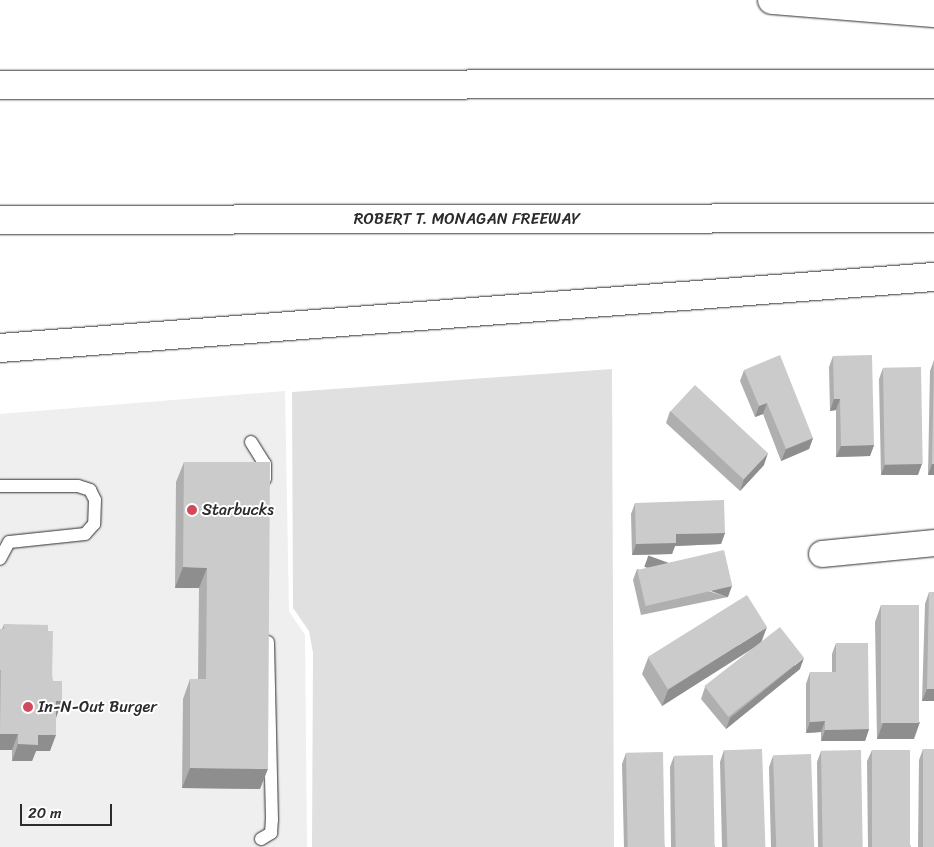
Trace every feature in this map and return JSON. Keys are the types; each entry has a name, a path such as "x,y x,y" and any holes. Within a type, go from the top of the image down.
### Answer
{"highway":[{"path":"772,0 934,13"},
{"path":"0,85 934,84"},
{"name":"ROBERT T. MONAGAN FREEWAY","path":"0,220 934,218"},
{"path":"0,348 934,277"}],"street":[{"path":"822,554 934,543"}],"lane":[{"path":"252,442 265,464 266,493"},
{"path":"0,486 78,486 90,490 95,500 94,524 85,534 9,542 0,559"},
{"path":"261,839 271,833 272,820 268,632"}],"shaded area":[{"path":"612,369 614,847 312,847 313,653 309,631 293,608 292,392"},
{"path":"285,391 289,611 305,635 307,847 0,847 0,414"}],"building":[{"path":"780,355 813,438 786,449 767,403 759,406 744,370"},
{"path":"872,355 874,445 841,446 840,399 834,399 833,356"},
{"path":"934,360 934,464 932,464"},
{"path":"921,367 923,464 885,465 883,368"},
{"path":"695,385 768,453 744,480 670,411"},
{"path":"184,462 270,462 268,769 190,768 190,679 206,679 207,568 183,567"},
{"path":"724,500 725,533 676,534 676,543 636,544 635,503"},
{"path":"724,550 732,586 646,606 637,570"},
{"path":"929,592 934,592 934,689 927,689"},
{"path":"747,595 767,627 668,689 648,657"},
{"path":"881,605 919,605 919,723 881,723"},
{"name":"In-N-Out Burger","path":"4,624 48,625 48,631 53,631 52,681 62,681 62,701 56,701 56,735 38,735 38,745 18,744 18,734 0,734 0,629 4,629"},
{"path":"780,627 804,658 728,717 704,686"},
{"path":"836,643 868,643 869,729 825,730 825,721 810,722 810,672 836,672"},
{"path":"762,749 765,847 727,847 724,750"},
{"path":"923,749 934,749 934,847 923,847"},
{"path":"861,750 863,847 823,847 821,751"},
{"path":"872,750 910,750 910,847 872,847"},
{"path":"663,752 665,847 628,847 626,753"},
{"path":"811,754 814,847 776,847 773,755"},
{"path":"713,755 715,847 676,847 674,756"}],"place":[{"name":"Starbucks","path":"192,510"},
{"name":"In-N-Out Burger","path":"28,707"}]}
